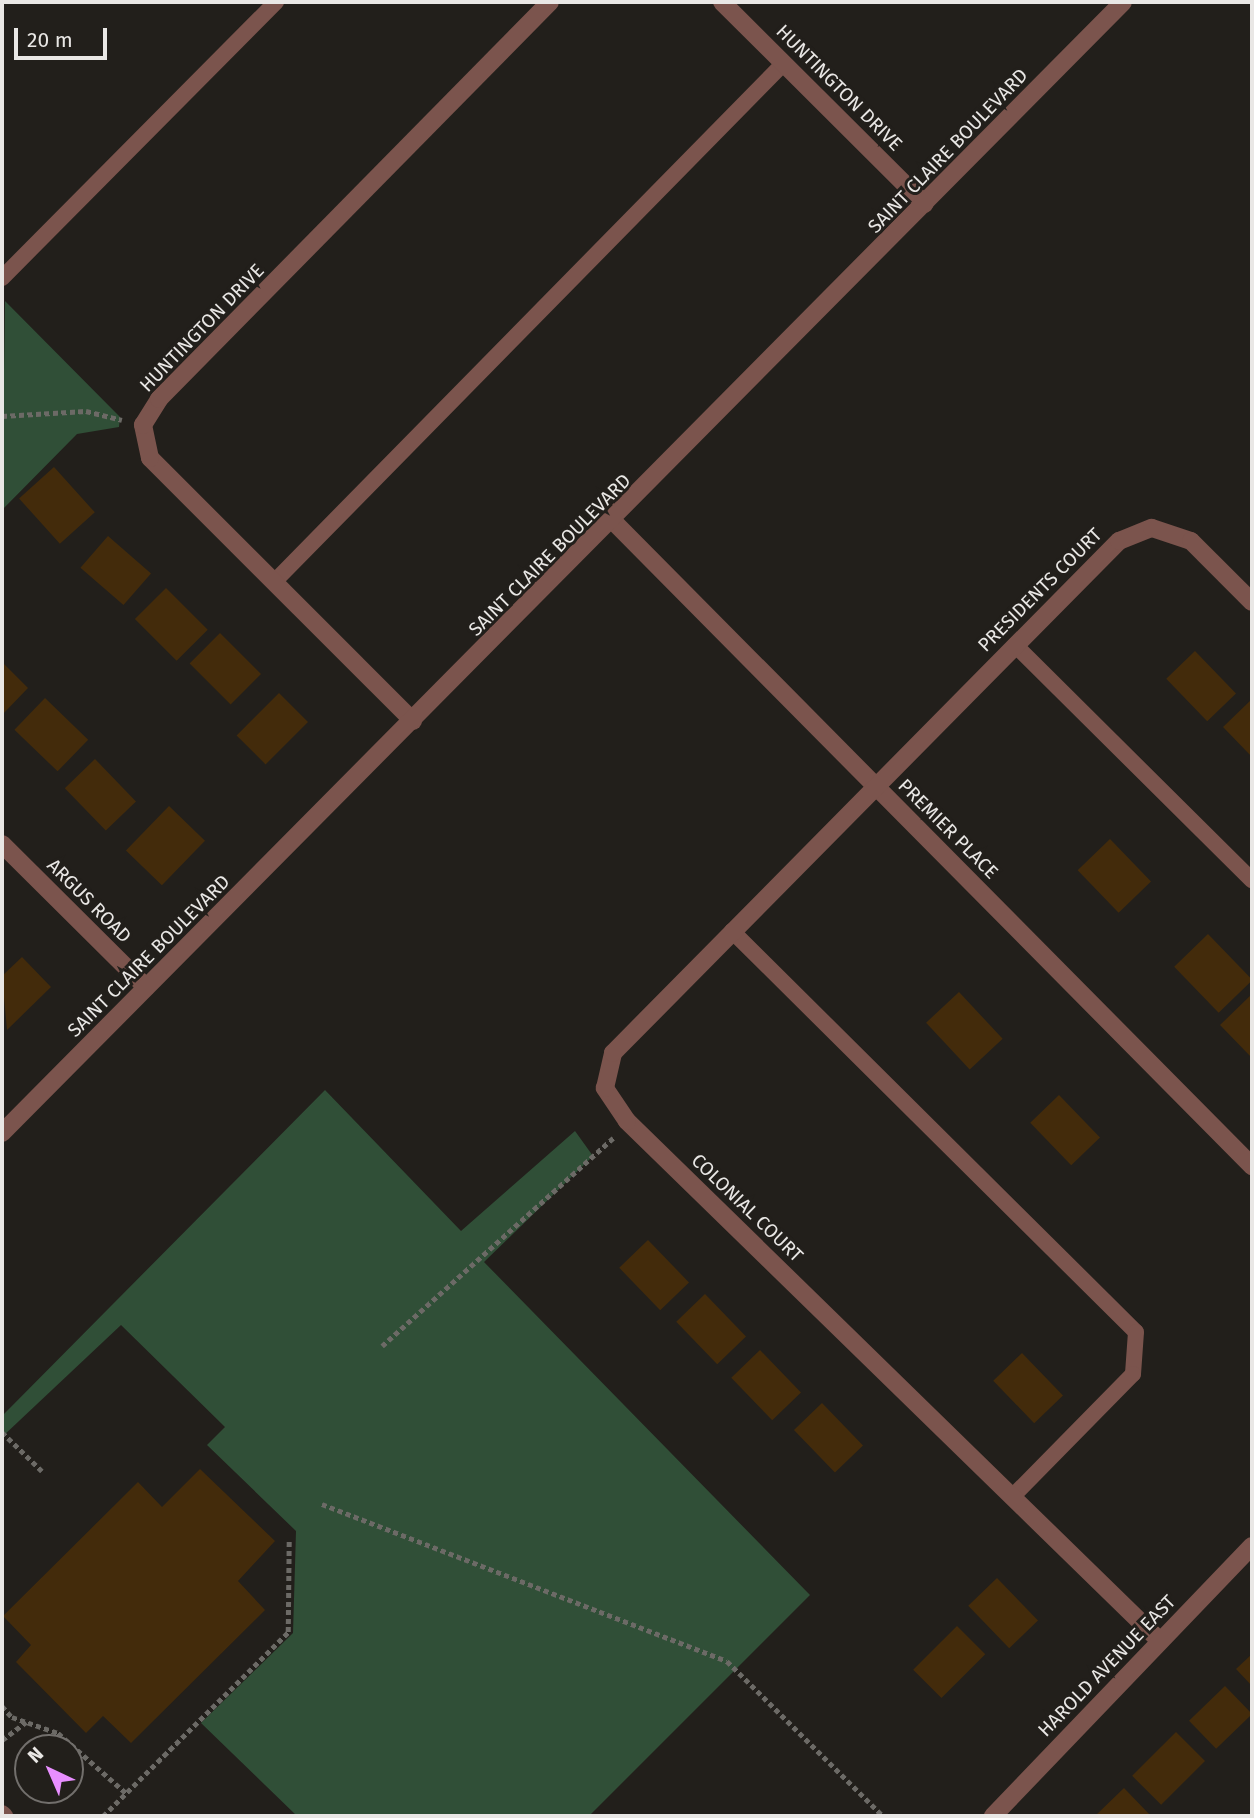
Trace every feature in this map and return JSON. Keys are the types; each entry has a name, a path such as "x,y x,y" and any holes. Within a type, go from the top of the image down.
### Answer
{"street":[{"name":"HUNTINGTON DRIVE","path":"143,425 159,399 551,2"},
{"name":"HUNTINGTON DRIVE","path":"722,2 925,204"},
{"name":"SAINT CLAIRE BOULEVARD","path":"2,1133 614,522 1123,2"},
{"path":"143,425 150,458 413,721"},
{"name":"PREMIER PLACE","path":"614,522 1252,1166"},
{"name":"PRESIDENTS COURT","path":"876,786 1119,541 1152,527 1191,541 1252,602"},
{"name":"COLONIAL COURT","path":"876,786 613,1053 605,1088 627,1121 1160,1641"},
{"name":"ARGUS ROAD","path":"2,844 146,988"},
{"name":"HAROLD AVENUE EAST","path":"993,1816 1252,1546"}],"lane":[{"path":"2,278 276,2"},
{"path":"275,581 784,63"},
{"path":"1015,645 1252,880"},
{"path":"732,931 1136,1332 1133,1374 1013,1496"}],"path":[{"path":"2,416 86,411 143,425"},
{"path":"382,1346 627,1121"},
{"path":"2,1432 42,1471"},
{"path":"322,1504 727,1661 883,1816"},
{"path":"103,1816 288,1632 289,1539"},
{"path":"2,1706 26,1722 58,1733 126,1793"},
{"path":"2,1740 26,1722"}],"green space":[{"path":"5,301 120,417 119,427 77,434 2,510"},
{"path":"325,1090 461,1231 575,1131 593,1156 484,1262 810,1595 589,1816 297,1816 201,1723 293,1633 296,1531 207,1445 225,1427 121,1325 2,1437 2,1416"}],"building":[{"path":"54,467 95,512 60,544 19,498"},
{"path":"108,536 151,573 123,605 80,568"},
{"path":"166,588 208,630 177,661 135,619"},
{"path":"220,633 261,674 231,704 190,663"},
{"path":"1195,651 1236,693 1207,721 1166,679"},
{"path":"2,662 28,688 2,715"},
{"path":"279,693 308,722 266,764 237,735"},
{"path":"45,698 88,740 58,771 14,730"},
{"path":"1252,699 1252,757 1223,727"},
{"path":"95,759 136,801 106,831 65,788"},
{"path":"169,806 205,841 162,885 126,851"},
{"path":"1110,839 1151,881 1119,913 1078,870"},
{"path":"1208,934 1252,980 1219,1013 1174,967"},
{"path":"22,957 51,987 7,1030 2,976"},
{"path":"959,992 1003,1039 970,1069 926,1023"},
{"path":"1252,994 1252,1058 1220,1025"},
{"path":"1059,1095 1100,1137 1071,1165 1030,1123"},
{"path":"648,1240 689,1282 660,1310 619,1268"},
{"path":"705,1294 746,1336 717,1364 676,1322"},
{"path":"760,1350 801,1392 772,1420 731,1378"},
{"path":"1022,1353 1063,1395 1034,1423 993,1381"},
{"path":"822,1403 863,1445 835,1473 794,1430"},
{"path":"200,1469 275,1541 238,1581 265,1610 131,1743 103,1716 86,1733 16,1662 31,1645 3,1616 138,1482 162,1507"},
{"path":"997,1578 1038,1620 1009,1648 968,1606"},
{"path":"957,1626 985,1654 941,1698 913,1670"},
{"path":"1252,1654 1252,1686 1236,1669"},
{"path":"1225,1686 1252,1714 1216,1749 1189,1721"},
{"path":"1176,1732 1205,1761 1161,1805 1132,1776"},
{"path":"1124,1788 1151,1816 1095,1816"}]}
